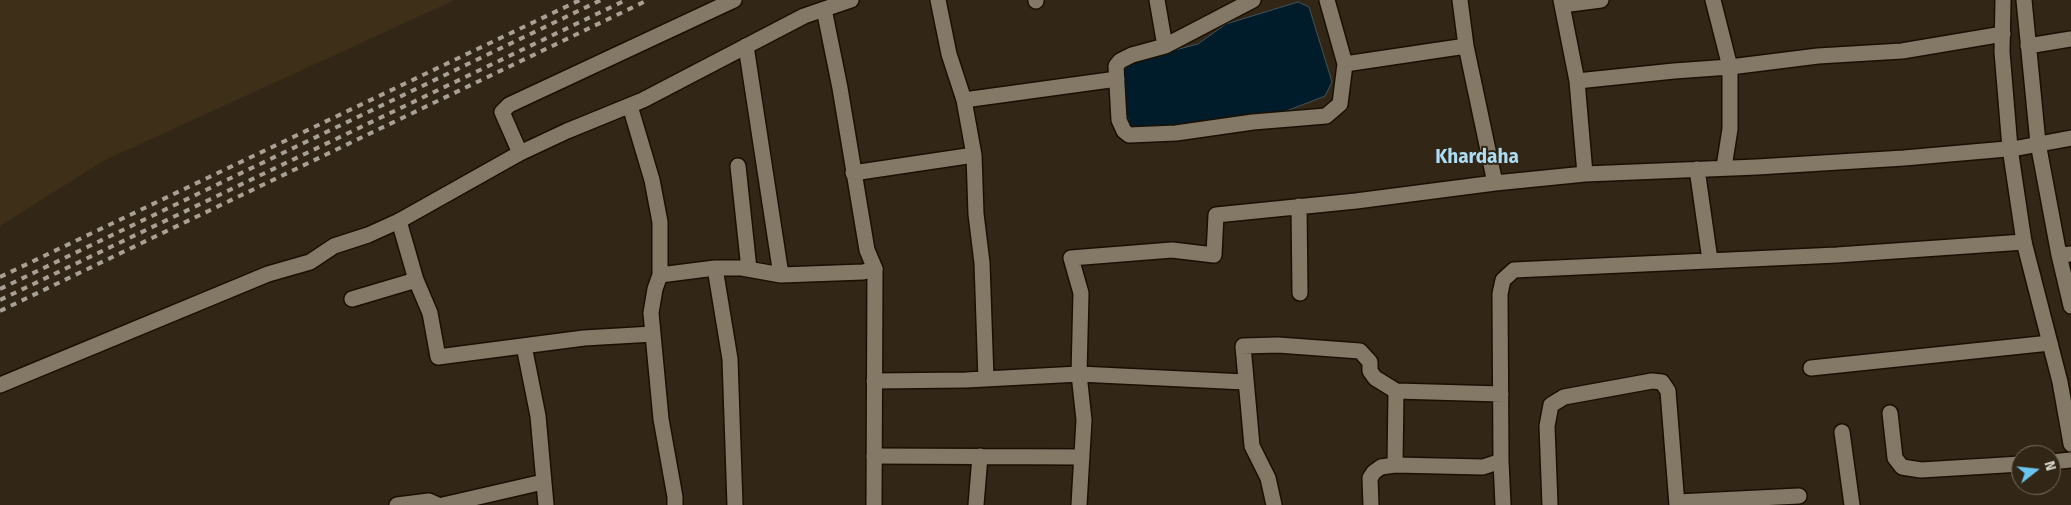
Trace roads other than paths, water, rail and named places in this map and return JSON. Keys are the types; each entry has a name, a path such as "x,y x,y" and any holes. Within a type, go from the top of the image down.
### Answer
{"street":[{"path":"520,153 502,112 509,104 734,0"},
{"path":"0,385 268,274 310,262 334,246 368,236 520,153 630,106 804,16 851,0"},
{"path":"938,0 949,54 964,100 974,154 976,214 982,263 986,379"},
{"path":"1156,0 1165,46"},
{"path":"1253,0 1165,46 1132,55 1116,66 1119,120 1124,131 1129,134 1176,133 1253,122 1326,116 1340,104 1345,64 1327,0"},
{"path":"1460,0 1466,46 1495,183"},
{"path":"1585,174 1577,81 1561,3 1601,0"},
{"path":"1713,0 1730,67 1730,129 1724,167"},
{"path":"2003,0 2002,52 2024,146 2065,254 2071,306"},
{"path":"2024,0 2028,46 2024,146 2024,242 2060,382 2071,444"},
{"path":"824,9 840,88 867,250 875,269 874,505"},
{"path":"1577,81 1730,67 1818,56 1902,50 2003,34"},
{"path":"2028,46 2071,39"},
{"path":"746,46 781,275"},
{"path":"1345,64 1466,46"},
{"path":"964,100 1117,79"},
{"path":"630,106 652,180 660,222 660,275 655,289 651,313 661,419 675,496 674,505"},
{"path":"1079,505 1084,420 1079,374 1081,292 1071,258 1172,250 1214,255 1216,214 1585,174 1757,167 1904,158 2024,146 2071,138"},
{"path":"853,173 974,154"},
{"path":"738,166 749,269"},
{"path":"1697,168 1710,260"},
{"path":"1299,206 1300,293"},
{"path":"399,220 416,280 430,313 438,356 584,338 653,334"},
{"path":"1504,505 1501,462 1500,294 1502,280 1514,270 1837,255 2024,242"},
{"path":"660,275 715,268 749,269 781,275 863,272 875,269"},
{"path":"715,268 730,359 735,505"},
{"path":"352,299 416,280"},
{"path":"1811,368 2050,343"},
{"path":"1274,505 1268,478 1252,446 1243,346 1278,345 1360,351 1370,362 1370,371 1375,378 1396,392 1501,394"},
{"path":"524,346 538,416 546,505"},
{"path":"874,381 986,379 1079,374 1245,382"},
{"path":"1550,505 1546,426 1552,405 1564,397 1652,381 1662,382 1668,391 1677,504 1799,496"},
{"path":"1395,465 1396,392"},
{"path":"1890,413 1895,458 1902,467 1922,470 2011,465"},
{"path":"1842,432 1852,505"},
{"path":"874,456 1082,457"},
{"path":"976,505 980,456"},
{"path":"1371,505 1370,478 1381,467 1395,465 1483,466 1501,462"},
{"path":"443,505 543,482"},
{"path":"397,505 429,501 438,505"}],"water":[{"path":"1298,2 1309,7 1332,82 1325,96 1271,117 1235,117 1171,129 1131,127 1119,95 1126,63 1198,44 1226,24"}],"railway":[{"path":"0,277 580,0"},
{"path":"0,289 601,0"},
{"path":"0,300 626,0"},
{"path":"0,311 648,0"}],"district":[{"name":"Khardaha","path":"1477,158"}]}
